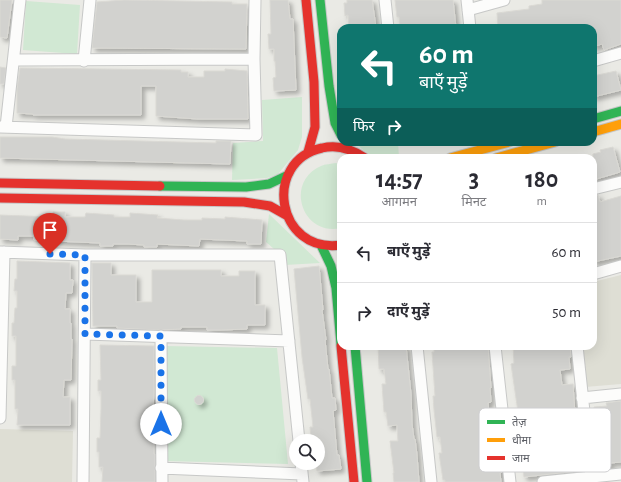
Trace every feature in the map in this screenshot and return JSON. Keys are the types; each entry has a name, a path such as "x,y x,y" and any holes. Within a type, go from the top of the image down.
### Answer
{"street":[{"path":"20,0 14,60 3,127 256,135 254,59 255,0"},
{"path":"84,60 90,0"},
{"path":"306,0 314,90 315,127 308,152"},
{"path":"320,0 329,86 337,127"},
{"path":"385,0 388,24"},
{"path":"470,24 468,5 504,0"},
{"path":"597,60 621,54"},
{"path":"14,60 254,59"},
{"path":"597,118 621,111"},
{"path":"597,131 621,124"},
{"path":"337,146 328,146 308,152 294,164 286,176 282,194 283,207 286,215 301,236 321,245 337,246"},
{"path":"348,146 360,154"},
{"path":"465,154 494,146"},
{"path":"511,154 540,146"},
{"path":"0,183 246,187 268,184 286,176"},
{"path":"597,188 621,182"},
{"path":"0,198 244,202 270,206 286,215"},
{"path":"321,245 331,266 337,299"},
{"path":"0,418 2,252 85,255 280,255 298,434"},
{"path":"83,482 85,255"},
{"path":"597,273 621,266"},
{"path":"85,334 289,341"},
{"path":"161,336 162,482"},
{"path":"341,350 354,482"},
{"path":"355,350 367,482"},
{"path":"418,350 431,482"},
{"path":"495,350 502,408"},
{"path":"577,350 583,408"},
{"path":"582,398 621,394"},
{"path":"161,468 302,473"},
{"path":"509,472 510,482"},
{"path":"590,472 591,477"},
{"path":"542,482 621,474"}],"shaded area":[{"path":"621,275 621,384 585,387 583,350 597,350 597,281"},
{"path":"0,429 73,431 72,482 0,482"}],"green space":[{"path":"26,1 80,5 77,54 23,50"},
{"path":"302,97 302,137 298,150 278,174 267,178 232,180 233,143 263,141 262,100"},
{"path":"359,146 398,146 399,154 370,154"},
{"path":"337,163 337,228 327,229 316,224 308,217 302,206 301,195 303,184 310,174 323,165"},
{"path":"269,214 320,263 285,265 282,256 266,242"},
{"path":"165,346 277,348 288,464 164,461"}],"building":[{"path":"0,0 12,0 7,38 0,37"},
{"path":"124,0 232,2 232,4 247,4 246,49 92,48 97,2"},
{"path":"270,0 288,0 290,19 293,19 296,90 274,91 273,78 276,77 274,49 269,49 268,34 271,34"},
{"path":"347,0 372,0 376,24 349,24 348,15 345,16 344,3 347,3"},
{"path":"395,0 453,0 456,24 400,24 399,17 397,17"},
{"path":"542,0 621,0 621,44 604,50 602,44 597,46 597,24 498,24 497,13 529,9 529,6 542,4"},
{"path":"0,67 6,68 4,84 0,84"},
{"path":"20,68 181,70 181,72 188,72 188,77 204,77 204,71 225,71 225,69 247,71 248,119 198,119 156,116 156,86 141,86 141,115 33,115 17,113 17,89"},
{"path":"616,71 621,90 597,96 597,75"},
{"path":"0,137 52,137 65,139 216,143 216,141 231,141 230,164 0,158"},
{"path":"613,147 620,172 597,179 597,154 593,154 601,152 600,150"},
{"path":"597,195 600,202 621,196 621,256 597,261"},
{"path":"53,212 65,212 65,217 85,217 86,213 114,215 114,217 130,217 130,213 158,215 157,218 184,220 202,220 202,218 225,219 225,217 262,220 261,244 247,244 247,241 200,239 199,246 157,244 157,247 144,247 144,245 113,244 113,246 100,246 100,243 34,240 34,236 18,236 18,240 0,239 0,215 53,217"},
{"path":"17,261 70,263 70,280 73,280 72,293 66,293 65,309 70,309 72,339 71,380 64,380 63,397 70,397 70,425 17,425 18,409 15,409 15,380 12,380 12,366 16,366 16,336 12,336 12,323 14,323 15,308 17,308 17,291 14,291 15,279 17,279"},
{"path":"92,263 111,263 111,275 136,275 136,302 152,302 152,270 221,270 221,276 239,276 239,271 255,271 255,305 265,305 265,325 247,325 247,329 220,330 207,330 207,327 181,327 181,329 159,330 117,328 117,326 93,326"},
{"path":"319,266 328,369 332,398 335,398 336,410 333,411 337,455 339,455 341,469 317,471 325,470 325,434 310,434 310,427 313,427 310,399 308,399 302,357 294,269"},
{"path":"100,345 154,346 153,408 155,482 102,482 103,467 99,467 99,452 97,452 97,438 100,438 101,409 101,391 98,391 98,380 101,380"},
{"path":"378,350 406,350 411,394 412,424 417,455 419,482 394,482 390,441 398,441 397,425 388,426 386,412 384,412 382,384 386,384 384,369 379,369"},
{"path":"434,350 488,350 491,402 488,403 489,408 479,408 479,472 502,472 500,473 501,482 445,482 445,480 443,480 439,453 442,453 440,437 437,437 433,396 435,396 432,352 434,352"},
{"path":"513,350 570,350 571,357 569,357 570,369 560,370 562,385 573,384 575,408 517,408 511,364 514,363"},
{"path":"199,395 204,400 199,405 194,400"},
{"path":"621,401 621,462 611,463 611,408 594,408 607,406 606,403"},
{"path":"523,472 569,472 524,477"}],"traffic: fast":[{"path":"320,0 329,86 337,127"},
{"path":"597,118 621,111"},
{"path":"160,186 246,187 269,184 286,176"},
{"path":"321,245 331,266 337,299"},
{"path":"355,350 367,482"}],"traffic: slow":[{"path":"597,131 621,124"},
{"path":"465,154 494,146"},
{"path":"511,154 540,146"}],"traffic: jam":[{"path":"306,0 314,82 315,127 308,152"},
{"path":"337,245 319,244 302,235 291,222 285,205 285,187 291,170 303,156 328,147 345,148 358,154"},
{"path":"0,183 160,186"},
{"path":"0,198 244,202 270,206 286,215"},
{"path":"341,350 354,482"}],"route":[{"path":"50,254 85,255 85,334 161,336 161,424"}]}
